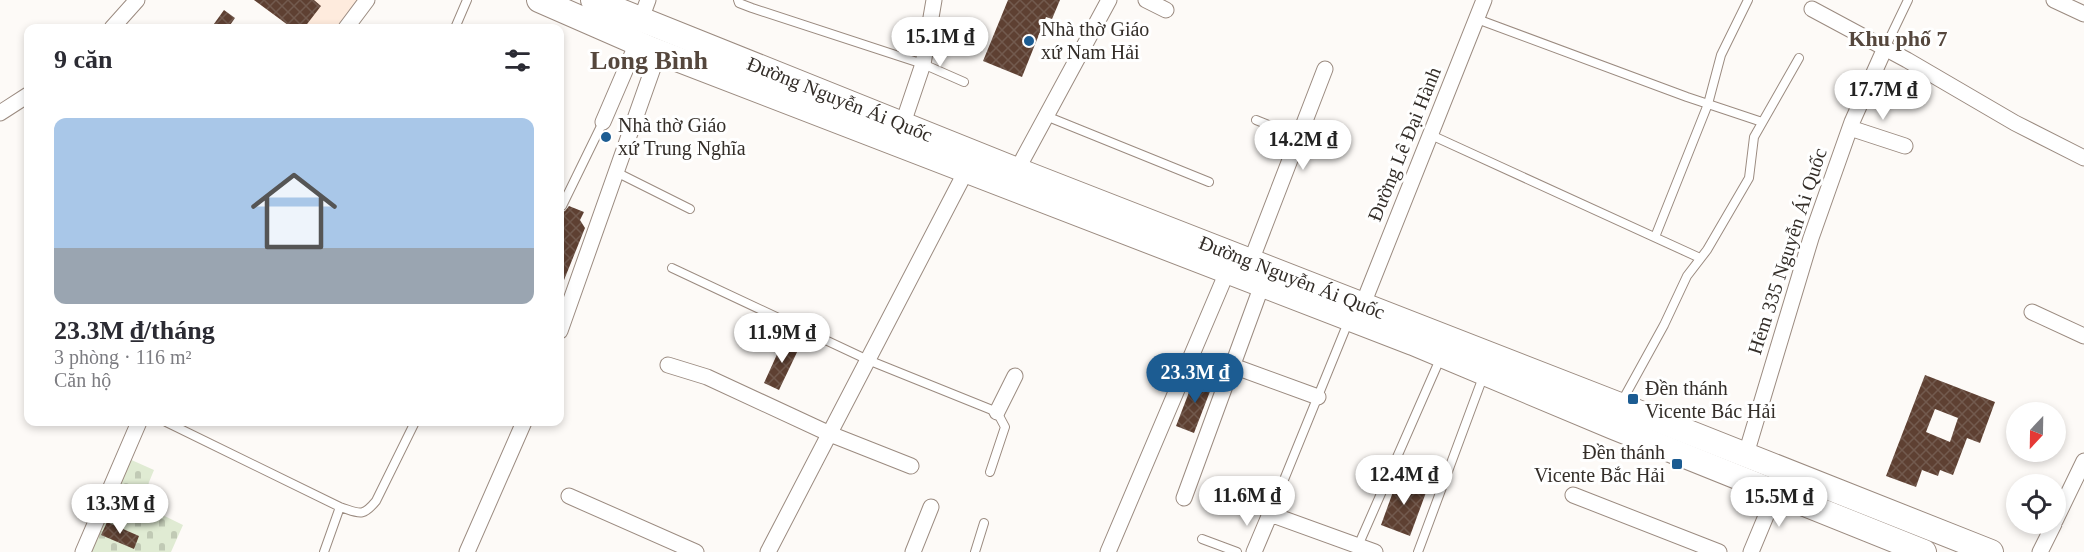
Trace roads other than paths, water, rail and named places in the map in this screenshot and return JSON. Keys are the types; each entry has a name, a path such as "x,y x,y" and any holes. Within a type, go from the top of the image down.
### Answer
{"main road":[{"name":"Đường Nguyễn Ái Quốc","path":"540,0 654,41 903,123 1251,261 1442,355 1924,552"},
{"name":"Đường Nguyễn Ái Quốc","path":"593,0 644,9 654,41"},
{"name":"Đường Nguyễn Ái Quốc","path":"654,41 966,171 1227,272 1262,285 1356,311 1620,405 1991,552"},
{"path":"1776,492 1785,470"}],"street":[{"path":"116,24 137,0"},
{"path":"349,24 367,0"},
{"path":"903,123 924,64 934,0"},
{"path":"1017,170 1109,0"},
{"path":"1146,0 1166,10"},
{"name":"Đường Lê Đại Hành","path":"1356,311 1431,135 1484,0"},
{"path":"2054,0 2084,14"},
{"path":"1812,9 2015,123 2084,158"},
{"path":"603,122 654,41"},
{"path":"564,320 616,172 654,41"},
{"name":"Hẻm 335 Nguyễn Ái Quốc","path":"1746,454 1811,238 1850,128 1885,48"},
{"path":"1251,261 1325,69"},
{"path":"0,113 24,98"},
{"path":"1850,128 1905,146"},
{"path":"768,552 966,171"},
{"path":"1108,552 1227,272"},
{"path":"1184,498 1262,285"},
{"path":"2032,312 2084,336"},
{"path":"668,365 707,377 830,434 911,466"},
{"path":"1233,366 1318,397"},
{"path":"997,412 1015,376"},
{"path":"84,552 136,426"},
{"path":"467,552 522,426"},
{"path":"2066,498 2084,461"},
{"path":"1751,552 1776,492"},
{"path":"1573,495 1719,552"},
{"path":"569,496 696,552"},
{"path":"913,552 931,507"},
{"path":"1254,552 1270,514 1375,552"},
{"path":"2040,552 2048,534"}],"lane":[{"path":"457,24 467,0"},
{"path":"738,0 739,3 752,8 924,64 964,82"},
{"path":"1654,237 1708,104 1721,55 1748,0"},
{"name":"Hẻm 335 Nguyễn Ái Quốc","path":"1885,48 1908,0"},
{"path":"1477,19 1762,122"},
{"path":"1620,405 1664,325 1687,276 1749,178 1754,137 1799,58"},
{"path":"1046,116 1209,182"},
{"path":"1256,120 1299,137"},
{"path":"564,202 603,122"},
{"path":"1431,135 1700,258"},
{"path":"616,172 690,209"},
{"path":"672,268 868,360 997,412 1005,427 990,472"},
{"path":"1270,514 1356,311"},
{"path":"1358,546 1442,355"},
{"path":"1418,552 1485,373"},
{"path":"174,426 340,507 360,514 367,511 376,501 413,426"},
{"path":"324,552 340,507"},
{"path":"975,552 984,523"},
{"path":"1202,539 1237,552"}],"place":[{"name":"Nhà thờ Giáo xứ Nam Hải","path":"1029,41"},
{"name":"Nhà thờ Giáo xứ Trung Nghĩa","path":"606,137"},
{"name":"Đền thánh Vicente Bác Hải","path":"1633,399"},
{"name":"Đền thánh Vicente Bắc Hải","path":"1677,464"}],"district":[{"name":"Khu phố 7","path":"1898,38"},
{"name":"Long Bình","path":"649,60"}]}
